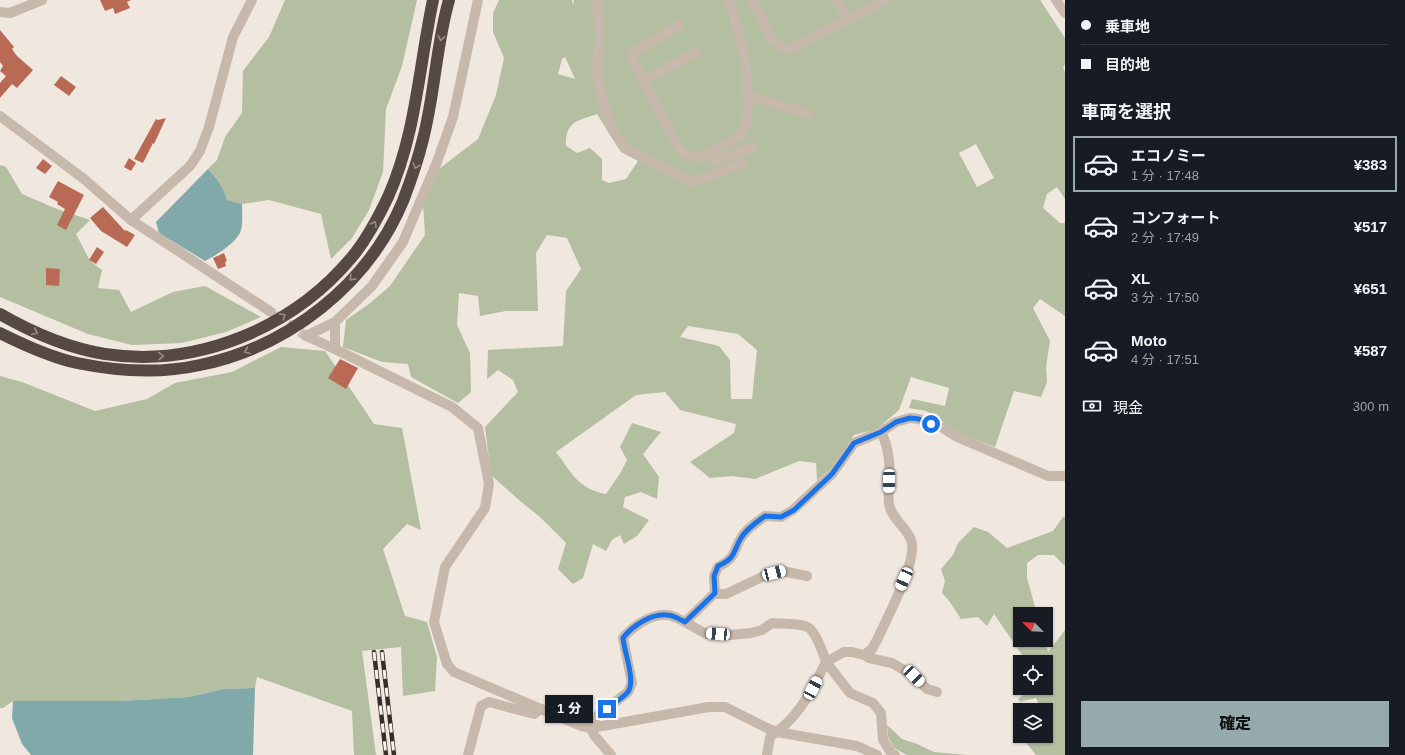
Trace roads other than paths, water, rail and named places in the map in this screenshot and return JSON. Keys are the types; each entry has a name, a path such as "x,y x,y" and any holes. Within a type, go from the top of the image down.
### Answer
{"highway":[{"path":"0,314 21,326 52,340 81,349 106,354 167,356 195,352 219,346 268,325 291,311 331,279 351,257 376,222 388,196 400,166 409,134 433,0"},
{"path":"0,333 45,353 75,362 123,369 173,369 199,366 250,350 276,338 300,324 321,309 342,290 375,250 402,203 424,138 449,0"}],"street":[{"path":"0,12 10,13 42,0"},
{"path":"131,220 190,166 200,151 209,127 233,37 252,0"},
{"path":"478,0 453,117 437,162 403,242 372,286 335,322 306,336 452,407 478,428 488,484 485,508 445,567 434,622 447,664 454,672 581,726 592,728 709,707 725,707 777,732 857,746 877,755"},
{"path":"597,0 600,34 597,68 600,91 612,129 624,147 691,182 743,162"},
{"path":"679,25 634,52 631,57 681,151 689,155 701,157 739,136 745,128 747,115 747,95 743,50 728,0"},
{"path":"753,0 773,41 782,48 792,49 885,0"},
{"path":"837,0 847,20"},
{"path":"1056,0 1065,13"},
{"path":"644,80 696,53"},
{"path":"747,95 808,114"},
{"path":"0,116 84,179 131,220 271,312"},
{"path":"709,153 714,162 753,147"},
{"path":"335,322 335,349"},
{"path":"685,622 715,593 714,576 718,566 725,563 734,555 741,537 765,516 781,517 794,510 832,474 854,443 881,432 896,422 910,418 919,419 943,428 958,438 1048,476 1065,476"},
{"path":"864,655 872,649 877,640 910,567 912,553 912,540 893,514 889,504 890,469 887,445 881,432"},
{"path":"715,593 726,594 766,576 782,571 807,576"},
{"path":"611,755 594,735 592,728 596,717 628,692 632,683 623,638 626,634 648,618 657,615 668,615 685,622 706,634 729,635 751,633 762,630 772,623 805,626 810,629 814,634 826,662 850,693 873,703 881,713 883,740 891,753 895,755"},
{"path":"767,755 770,737 786,725 806,701 826,662 844,652 852,652 869,658 892,663 914,676 927,688 937,692"},
{"path":"468,755 481,706 489,702 534,714 541,709"}],"water":[{"path":"208,169 222,187 227,200 242,204 242,220 241,230 236,239 220,252 205,261 159,233 156,222"},
{"path":"255,688 253,755 31,755 22,744 12,718 13,701 120,701 189,697 223,689"}],"tunnel":[{"path":"275,315 306,336"}],"railway":[{"path":"374,652 386,755"},
{"path":"382,652 394,755"}]}
